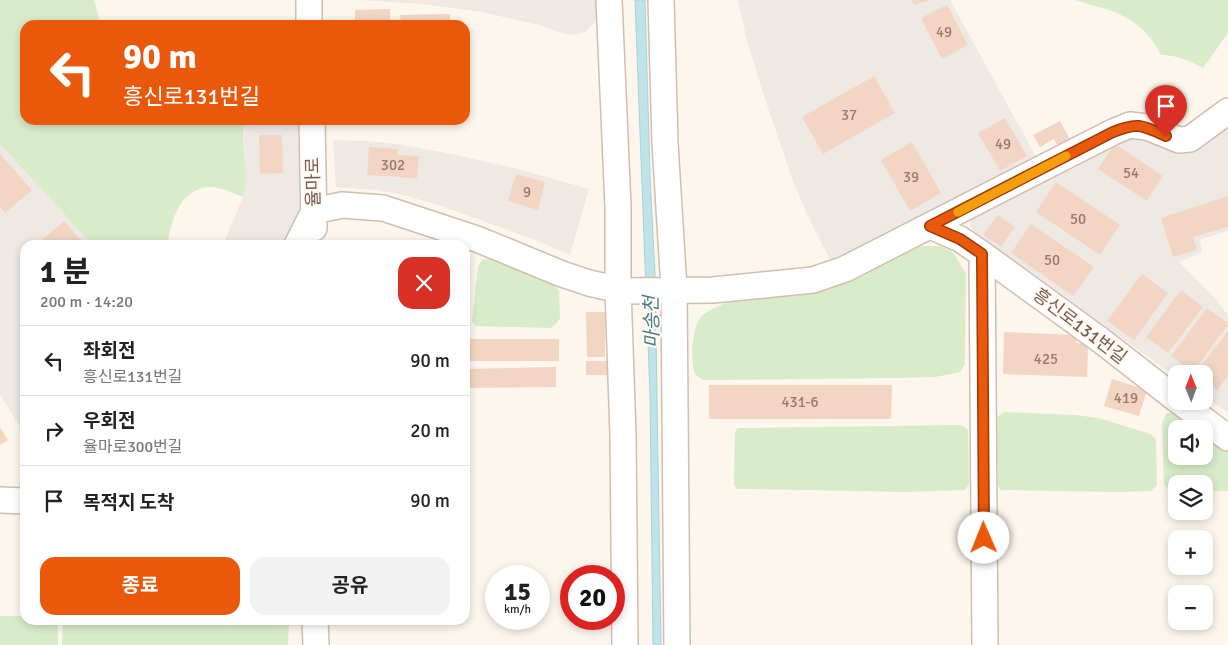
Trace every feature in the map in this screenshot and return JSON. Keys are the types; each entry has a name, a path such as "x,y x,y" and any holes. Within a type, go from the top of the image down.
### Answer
{"street":[{"path":"308,0 309,20"},
{"path":"609,0 621,290 625,645"},
{"path":"660,0 665,143 674,290 677,645"},
{"path":"300,240 314,211 342,205 383,208 477,239 562,274 589,283 621,290 713,290 813,280 845,270 1130,125 1147,127 1179,140 1190,139 1228,111"},
{"name":"율마로","path":"312,125 314,240"},
{"name":"흥신로131번길","path":"930,226 960,239 982,254 1103,342 1168,393"},
{"path":"982,254 985,645"},
{"name":"흥신로131번길","path":"1190,410 1228,438"},
{"path":"0,500 20,501"},
{"path":"315,625 316,645"}],"shaded area":[{"path":"359,0 601,0 601,11 594,23 585,32 573,35 561,33 540,25 481,12 423,4"},
{"path":"738,0 950,0 1040,164 833,265 813,227 794,184 747,41"},
{"path":"1225,124 1228,127 1228,231 1200,240 1202,252 1179,262 1214,297 1228,315 1228,412 1213,403 1213,365 1168,365 1168,371 975,232 970,226 970,218 1122,136"},
{"path":"245,125 298,125 300,127 301,200 297,221 290,240 225,240 243,197 246,180"},
{"path":"333,140 397,144 457,155 522,170 589,189 570,255 538,241 444,207 400,194 336,187"},
{"path":"0,144 88,240 20,240 20,427 0,394"}],"green space":[{"path":"0,0 94,0 99,20 20,20 20,125 244,125 243,140 246,180 243,197 227,190 213,187 199,189 191,193 184,199 174,216 169,240 88,240 0,144"},
{"path":"1076,0 1228,0 1228,33 1203,68 1183,59 1161,55 1145,32 1131,21 1115,12"},
{"path":"923,246 941,246 953,252 966,274 965,364 960,372 935,377 901,378 703,380 696,375 692,355 693,338 697,323 705,313 723,304"},
{"path":"490,258 554,285 559,291 560,318 556,324 550,328 476,326 472,321 478,267 482,260"},
{"path":"1004,412 1099,418 1150,434 1156,439 1157,485 1151,491 1001,490 998,485 997,417"},
{"path":"1173,412 1185,420 1168,420 1168,465 1213,465 1213,440 1228,451 1228,491 1213,491 1213,475 1168,475 1168,488 1164,485 1162,423 1166,414"},
{"path":"962,425 968,430 969,484 965,490 906,492 737,489 734,485 735,432 738,428"},
{"path":"0,616 20,616 20,625 58,625 58,645 0,645"},
{"path":"63,625 289,625 288,645 62,645"}],"water":[{"name":"마송천","path":"635,0 645,0 655,275 661,645 653,645 650,395"}],"building":[{"path":"912,0 930,0 914,5"},
{"path":"947,5 968,45 942,59 921,18"},
{"path":"390,9 390,20 355,20 355,10"},
{"path":"450,14 450,20 400,20 400,15"},
{"path":"874,76 895,113 823,154 802,117"},
{"path":"1005,118 1027,156 1000,171 978,133"},
{"path":"1060,121 1072,143 1059,149 1054,139 1040,147 1033,135"},
{"path":"259,135 282,135 283,173 260,174"},
{"path":"912,142 941,193 910,211 881,160"},
{"path":"1115,144 1163,176 1147,201 1098,169"},
{"path":"369,147 398,149 397,155 419,156 417,178 367,175"},
{"path":"0,154 32,190 5,213 0,207"},
{"path":"516,174 545,182 538,210 508,201"},
{"path":"1056,182 1120,225 1100,255 1036,212"},
{"path":"1228,196 1228,227 1193,237 1197,250 1173,257 1161,218"},
{"path":"998,215 1015,227 1001,247 983,235"},
{"path":"64,221 81,240 42,240"},
{"path":"1031,224 1094,267 1073,296 1011,253"},
{"path":"1142,274 1168,293 1134,340 1107,321"},
{"path":"1181,290 1203,307 1168,353 1146,337"},
{"path":"1207,308 1228,323 1198,365 1183,365 1171,356"},
{"path":"586,312 605,312 605,357 587,357"},
{"path":"1228,331 1228,376 1217,390 1213,387 1213,365 1202,365"},
{"path":"1004,332 1077,335 1076,343 1088,344 1087,377 1003,374"},
{"path":"470,339 559,339 559,361 470,361"},
{"path":"586,361 607,361 607,375 586,375"},
{"path":"556,367 556,387 470,388 470,369"},
{"path":"1112,379 1147,390 1139,416 1104,406"},
{"path":"709,385 892,385 891,419 709,419"},
{"path":"0,427 8,440 0,445"}],"slow traffic":[{"path":"958,212 1066,156"}],"route":[{"path":"984,538 982,254 960,239 930,226 1130,125 1147,127 1166,136"}]}
